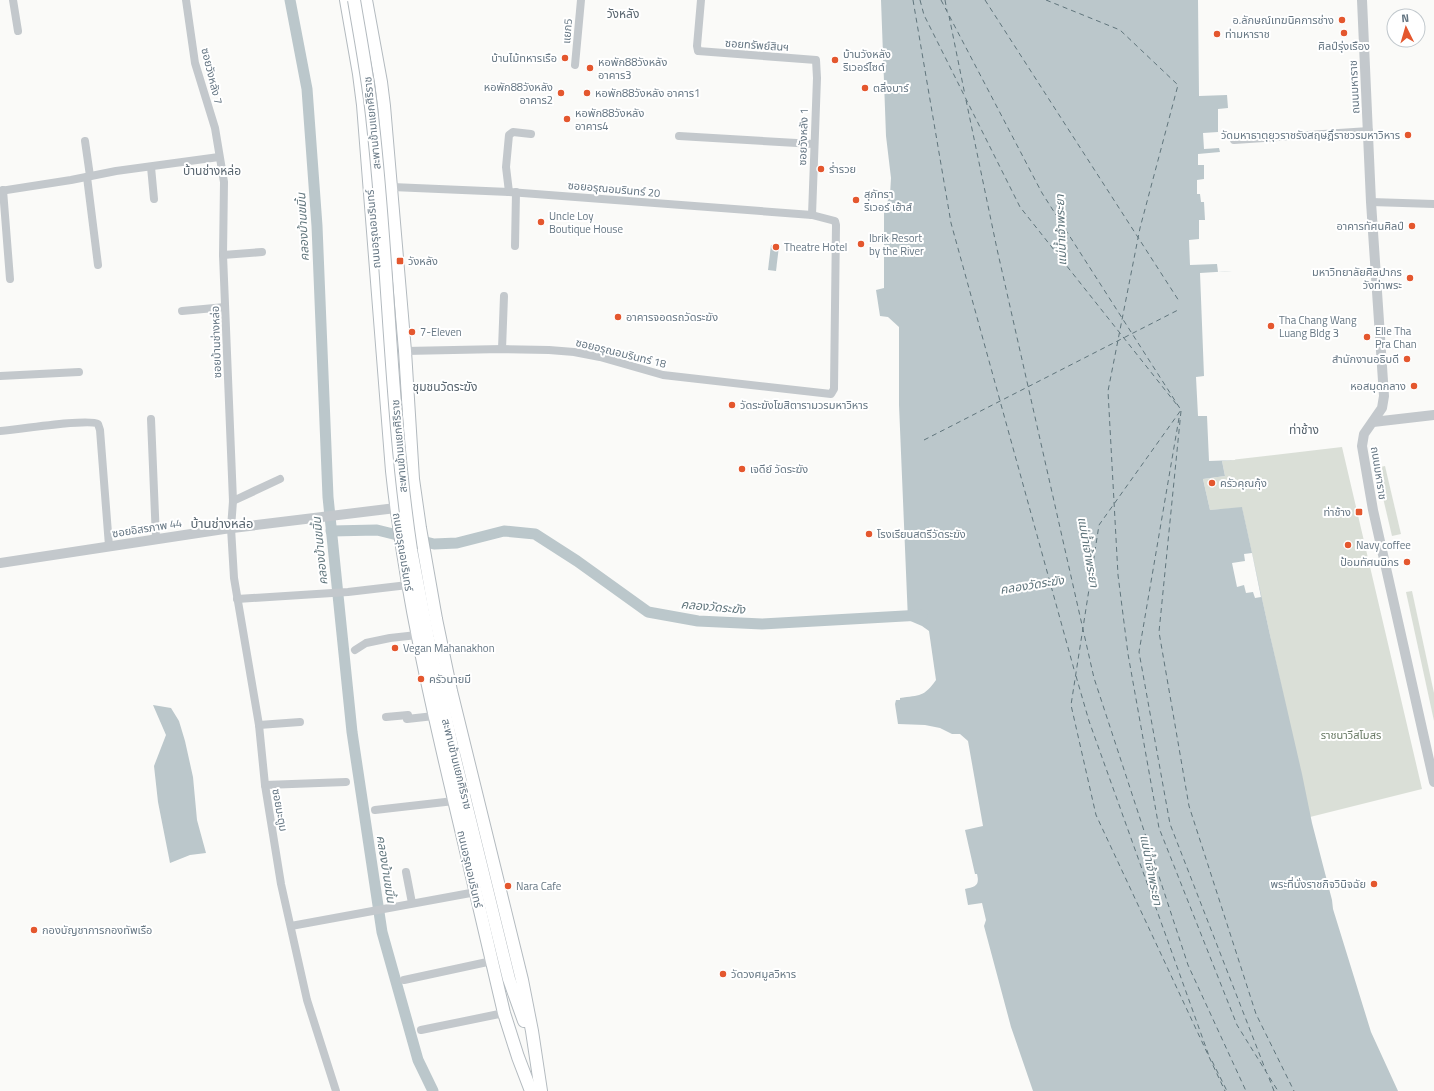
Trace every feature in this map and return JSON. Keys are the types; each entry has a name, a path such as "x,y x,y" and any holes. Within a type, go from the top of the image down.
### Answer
{"main road":[{"name":"ถนนอรุณอมรินทร์","path":"346,0 362,97 396,508 403,556 417,635 434,716 504,1013 531,1091"},
{"name":"สะพานข้ามแยกศิริราช","path":"354,0 373,125 402,486 417,584 454,755 509,979 536,1053"},
{"name":"ถนนอรุณอมรินทร์","path":"366,0 381,82 392,187 411,448 420,528 451,691 512,936 528,1010 542,1091"},
{"path":"382,351 405,351"},
{"name":"สะพานข้ามแยกศิริราช","path":"509,979 518,1057"}],"street":[{"path":"13,0 18,31"},
{"name":"ซอยวังหลัง 7","path":"186,0 195,63 214,128 219,157"},
{"name":"แยก5","path":"576,65 581,0"},
{"name":"ซอยทรัพย์สินฯ","path":"701,0 697,46 698,51 816,60"},
{"name":"ถนนมหาราช","path":"1362,0 1371,202 1384,396 1382,408 1364,434 1362,440 1373,510 1434,782"},
{"name":"ซอยวังหลัง 1","path":"812,215 817,78 816,60"},
{"path":"1234,140 1369,131"},
{"path":"515,246 513,192 506,167 509,135 513,132 531,134"},
{"path":"679,136 814,144"},
{"path":"85,141 98,266"},
{"path":"10,279 2,191 116,171 219,157"},
{"name":"ซอยบ้านช่างหล่อ","path":"219,157 224,182 225,307 232,500 231,528"},
{"path":"151,167 154,199"},
{"name":"ซอยอรุณอมรินทร์ 20","path":"392,187 513,192 812,215 835,220 834,389 831,394"},
{"path":"1371,202 1434,204"},
{"path":"224,255 262,252"},
{"path":"502,349 504,296"},
{"path":"182,311 225,307"},
{"name":"ซอยอรุณอมรินทร์ 18","path":"405,351 502,349 574,352 600,357 663,375 831,394"},
{"path":"0,376 79,372"},
{"path":"1373,422 1434,415"},
{"path":"150,419 156,539"},
{"path":"0,432 80,422 95,422 98,424 100,430 109,546"},
{"path":"232,500 280,479"},
{"name":"ซอยอิสรภาพ 44","path":"0,563 231,528 417,506"},
{"name":"ซอยมะตูม","path":"231,528 234,578 259,726 264,785 281,884 307,1000 336,1091"},
{"path":"237,599 332,594 408,585"},
{"path":"355,650 366,643 390,638 417,635"},
{"path":"386,717 408,715 407,719 434,716"},
{"path":"259,726 300,722"},
{"path":"264,785 346,782"},
{"path":"375,810 454,801"},
{"path":"406,872 412,903"},
{"path":"291,926 476,892"},
{"path":"404,980 492,961"},
{"path":"422,1030 504,1013"}],"green space":[{"name":"ราชนาวีสโมสร","path":"1342,447 1422,789 1310,817 1242,508 1210,510 1203,479 1225,476 1222,461"},
{"path":"1385,466 1401,534 1392,536 1376,468"},
{"path":"1412,591 1434,693 1434,721 1406,592"}],"water":[{"name":"แม่น้ำเจ้าพระยา","path":"881,0 1198,0 1199,96 1227,95 1228,108 1218,109 1218,132 1203,133 1204,149 1219,148 1220,152 1198,154 1198,165 1204,165 1204,179 1197,180 1197,194 1200,194 1201,202 1204,202 1205,220 1199,220 1199,239 1189,240 1190,265 1217,264 1218,272 1232,271 1230,346 1233,460 1222,461 1225,476 1203,479 1210,510 1242,507 1312,823 1333,909 1371,1032 1398,1091 1033,1091 1011,1027 984,926 986,920 982,903 968,905 965,889 974,887 978,881 978,878 977,874 975,874 965,830 983,826 968,741 960,734 952,734 940,728 925,725 898,724 895,704 896,700 900,700 900,698 925,692 936,680 929,631 908,620 899,405 899,327 888,317 880,316 876,290 884,288 884,210 890,195 891,178 886,136"},
{"path":"771,245 779,246 776,271 768,270"},
{"path":"153,705 171,708 179,721 193,777 197,820 206,853 190,855 170,863 158,802 154,766 166,735"}],"pier":[{"path":"1232,271 1232,346 1236,402 1236,454 1235,460 1209,461 1207,416 1198,416 1196,377 1204,376 1200,273"},
{"path":"1252,553 1261,597 1255,598 1253,592 1246,593 1244,585 1237,587 1232,563 1245,561 1244,554"}],"waterway":[{"name":"คลองบ้านขมิ้น","path":"290,0 307,89 317,226 328,497 352,732 382,932 418,1060 433,1091"},
{"name":"คลองวัดระฆัง","path":"331,531 377,530 434,544 457,543 504,531 535,534 577,561 648,612 698,621 762,624 922,615"}],"ferry route":[{"path":"913,0 951,223 1075,673"},
{"path":"920,0 924,15 1020,207 1177,405"},
{"path":"941,0 1042,193 1181,410 1099,525 1071,705 1096,815 1225,1091"},
{"path":"945,0 947,11"},
{"path":"985,0 1179,301"},
{"path":"1046,0 1120,30 1178,85 1140,228 1108,391 1118,575 1128,654 1159,828 1237,1025 1278,1091"},
{"path":"949,16 965,95"},
{"path":"966,100 997,249 1094,678 1188,965 1246,1091"},
{"path":"924,440 1180,309"},
{"path":"1181,411 1159,632 1189,806 1256,1014 1294,1091"},
{"path":"1179,418 1139,652 1170,824 1266,1071"},
{"path":"1076,676 1089,721 1209,1056"},
{"path":"1212,1061 1227,1091"},
{"path":"1269,1078 1274,1091"}],"place":[{"name":"อ.ลักษณ์เทฆนิคการช่าง","path":"1342,20"},
{"name":"ศิลป์รุ่งเรือง","path":"1344,33"},
{"name":"ท่ามหาราช","path":"1217,34"},
{"name":"บ้านไม้ทหารเรือ","path":"565,58"},
{"name":"บ้านวังหลัง ริเวอร์ไซด์","path":"835,60"},
{"name":"หอพัก88วังหลัง อาคาร3","path":"590,68"},
{"name":"ตลิ่งบาร์","path":"865,88"},
{"name":"หอพัก88วังหลัง อาคาร2","path":"561,93"},
{"name":"หอพัก88วังหลัง อาคาร1","path":"587,93"},
{"name":"หอพัก88วังหลัง อาคาร4","path":"567,119"},
{"name":"วัดมหาธาตุยุวราชรังสฤษฎิ์ราชวรมหาวิหาร","path":"1408,135"},
{"name":"ร่ำรวย","path":"821,169"},
{"name":"สุภัทรา ริเวอร์ เฮ้าส์","path":"856,200"},
{"name":"Uncle Loy Boutique House","path":"541,222"},
{"name":"อาคารทัศนศิลป์","path":"1412,226"},
{"name":"Ibrik Resort by the River","path":"861,244"},
{"name":"Theatre Hotel","path":"776,247"},
{"name":"วังหลัง","path":"400,261"},
{"name":"มหาวิทยาลัยศิลปากร วังท่าพระ","path":"1410,278"},
{"name":"อาคารจอดรถวัดระฆัง","path":"618,317"},
{"name":"Tha Chang Wang Luang Bldg 3","path":"1271,326"},
{"name":"7-Eleven","path":"412,332"},
{"name":"Elle Tha Pra Chan","path":"1367,337"},
{"name":"สำนักงานอธิบดี","path":"1407,359"},
{"name":"หอสมุดกลาง","path":"1414,386"},
{"name":"วัดระฆังโฆสิตารามวรมหาวิหาร","path":"732,405"},
{"name":"เจดีย์ วัดระฆัง","path":"742,469"},
{"name":"ครัวคุณกุ้ง","path":"1212,483"},
{"name":"ท่าช้าง","path":"1359,512"},
{"name":"โรงเรียนสตรีวัดระฆัง","path":"869,534"},
{"name":"Navy coffee","path":"1348,545"},
{"name":"ป้อมทัศนนิกร","path":"1407,562"},
{"name":"Vegan Mahanakhon","path":"395,648"},
{"name":"ครัวนายมี","path":"421,679"},
{"name":"พระที่นั่งราชกิจวินิจฉัย","path":"1374,884"},
{"name":"Nara Cafe","path":"508,886"},
{"name":"กองบัญชาการกองทัพเรือ","path":"34,930"},
{"name":"วัดวงศมูลวิหาร","path":"723,974"}],"district":[{"name":"วังหลัง","path":"623,14"},
{"name":"บ้านช่างหล่อ","path":"212,171"},
{"name":"ชุมชนวัดระฆัง","path":"445,387"},
{"name":"ท่าช้าง","path":"1304,430"},
{"name":"บ้านช่างหล่อ","path":"222,523"}]}
